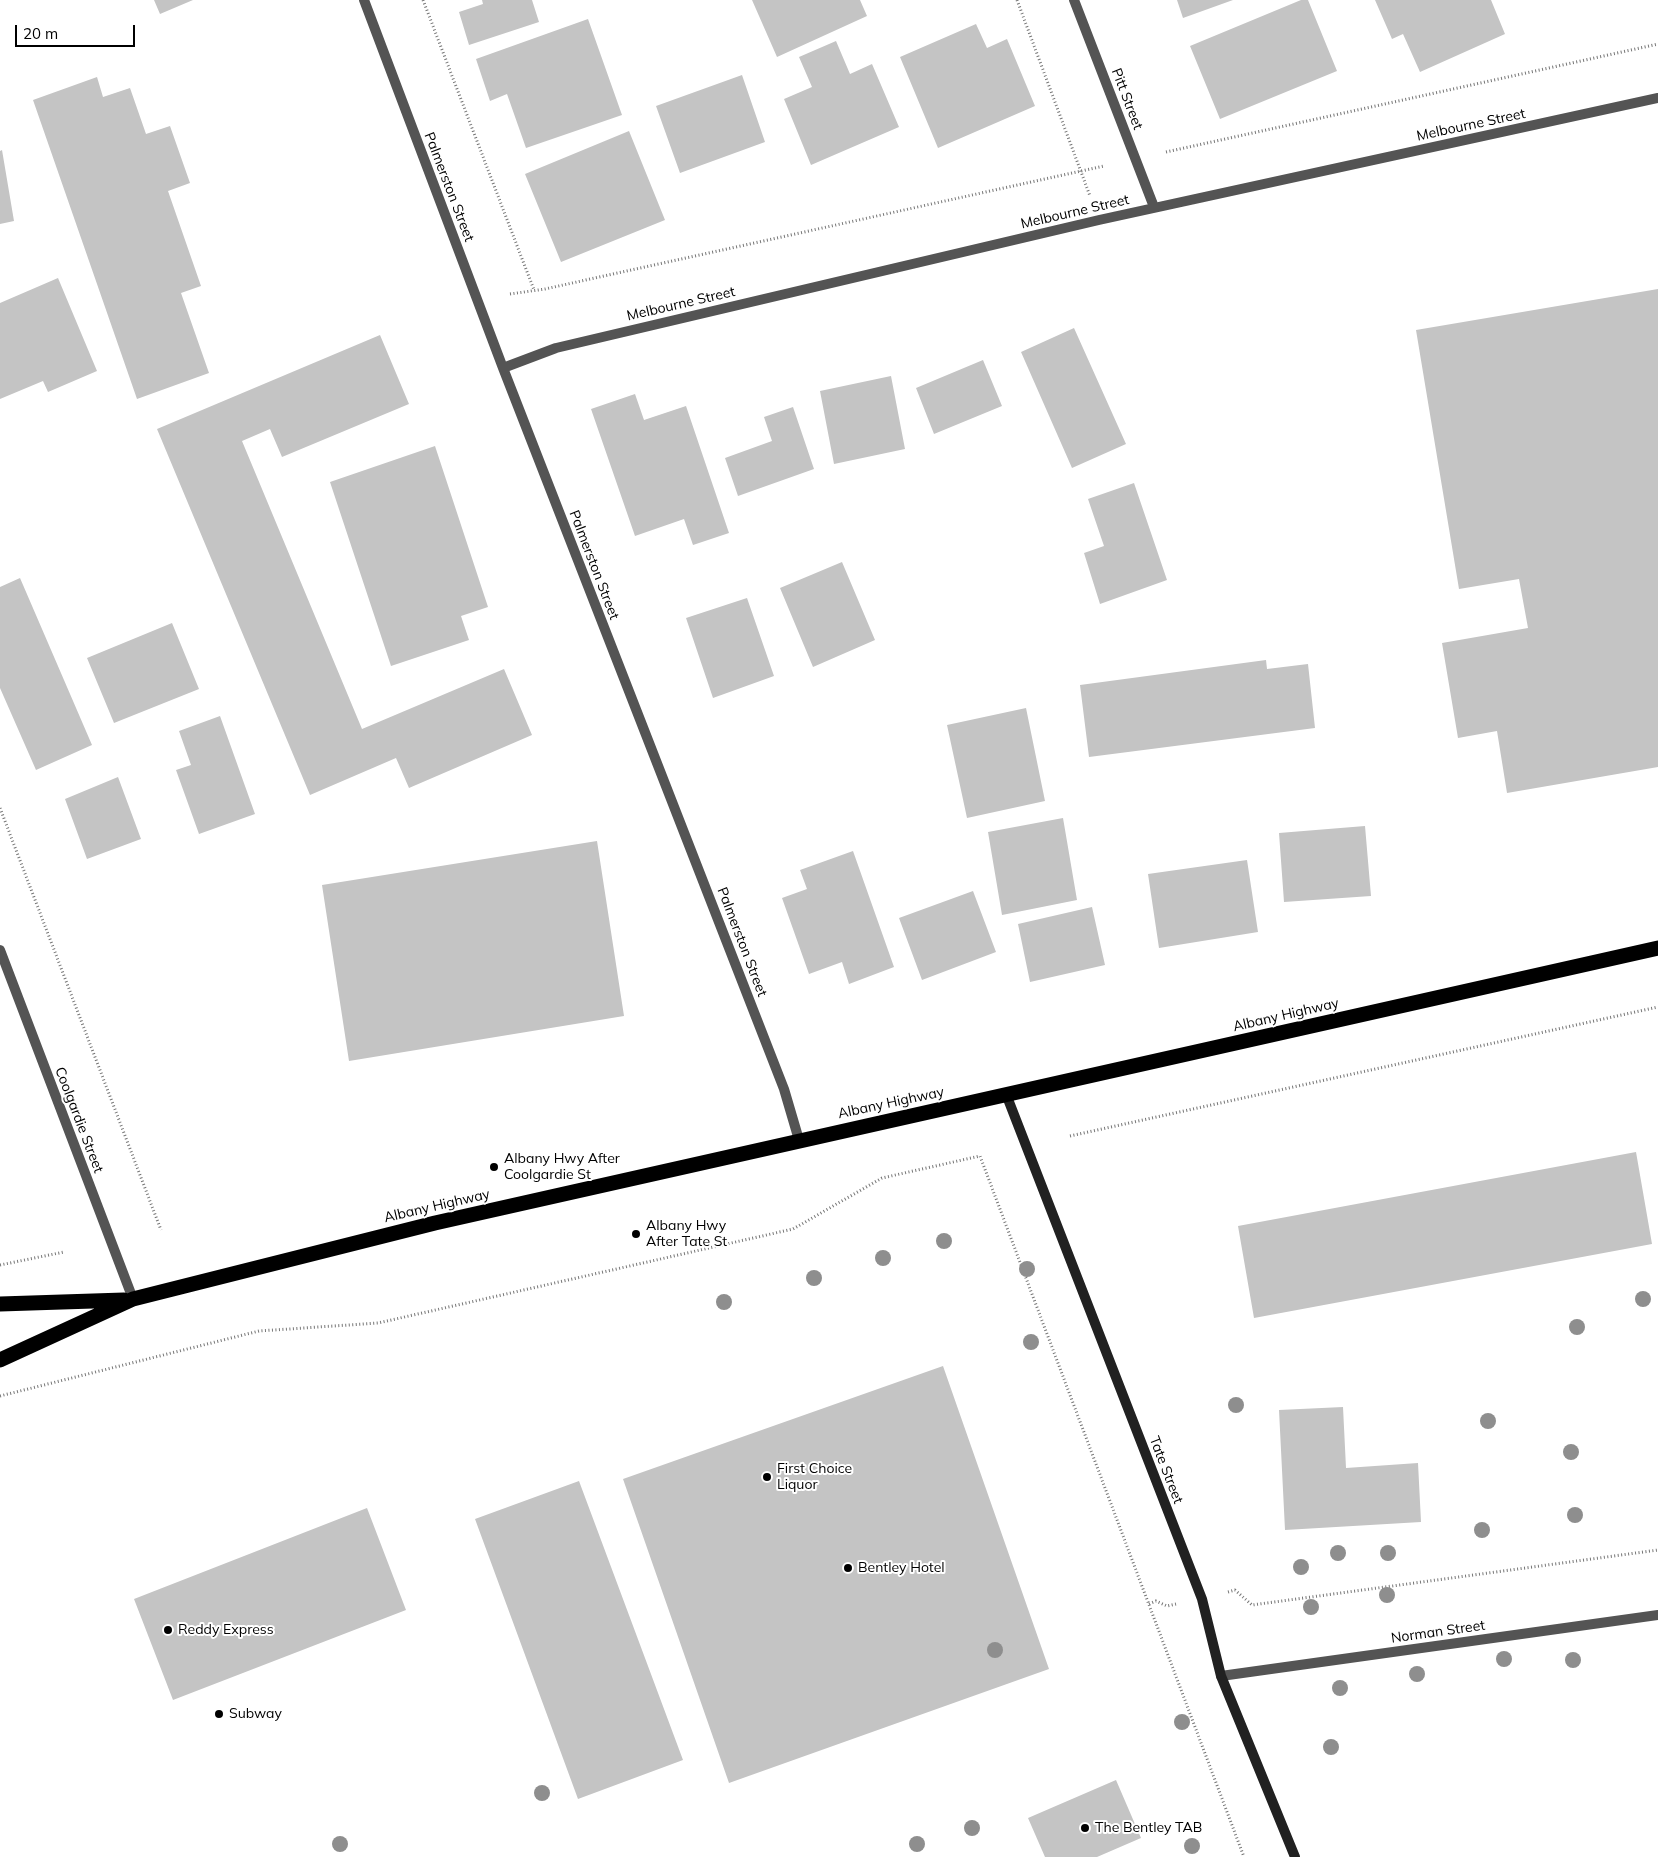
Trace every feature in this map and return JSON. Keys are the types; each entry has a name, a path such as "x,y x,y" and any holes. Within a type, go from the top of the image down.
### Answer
{"highway":[{"name":"Albany Highway","path":"0,1360 133,1299 436,1222 1658,948"},
{"name":"Albany Highway","path":"0,1304 133,1299"}],"street":[{"name":"Palmerston Street","path":"364,0 502,368 784,1089 799,1140"},
{"name":"Pitt Street","path":"1074,0 1154,207"},
{"name":"Melbourne Street","path":"502,368 556,348 1154,207 1658,98"},
{"name":"Coolgardie Street","path":"0,950 133,1299"},
{"name":"Tate Street","path":"1006,1094 1202,1599 1221,1676 1295,1857"},
{"name":"Norman Street","path":"1221,1676 1658,1615"}],"path":[{"path":"423,0 534,290"},
{"path":"1017,0 1099,220"},
{"path":"1166,152 1658,44"},
{"path":"510,294 1104,166"},
{"path":"0,808 161,1230"},
{"path":"1070,1136 1658,1007"},
{"path":"0,1396 259,1331 378,1323 793,1229 882,1178 980,1156 1244,1857"},
{"path":"0,1265 64,1252"},
{"path":"1149,1604 1156,1601 1166,1606 1235,1590 1252,1605 1658,1550"}],"building":[{"path":"154,0 193,0 160,14"},
{"path":"482,0 532,0 539,22 469,45 459,12 483,4"},
{"path":"752,0 860,0 867,16 777,57"},
{"path":"1177,0 1233,0 1183,18"},
{"path":"1301,0 1308,0 1337,71 1220,119 1190,46"},
{"path":"1375,0 1491,0 1505,34 1420,72 1403,34 1392,39"},
{"path":"588,19 622,115 526,148 507,94 490,101 476,59"},
{"path":"976,24 987,48 1007,39 1035,106 938,148 900,57"},
{"path":"836,41 850,74 872,64 899,127 811,165 784,99 812,87 799,57"},
{"path":"742,75 765,142 680,173 656,106"},
{"path":"97,77 103,97 130,88 146,134 170,126 190,183 168,191 201,286 181,293 209,373 137,399 33,100"},
{"path":"629,131 665,220 561,262 525,174"},
{"path":"2,150 14,221 0,224 0,151"},
{"path":"58,278 97,371 48,392 43,381 0,399 0,303"},
{"path":"1658,289 1658,767 1507,793 1497,731 1458,738 1442,643 1528,628 1519,579 1459,589 1416,330"},
{"path":"1074,328 1126,444 1072,468 1021,352"},
{"path":"380,335 409,404 282,457 270,429 242,441 362,729 504,669 532,735 409,788 396,758 310,795 157,429"},
{"path":"983,360 1002,406 934,434 916,388"},
{"path":"891,376 905,449 834,464 820,391"},
{"path":"635,394 644,420 686,406 729,533 693,545 684,519 635,536 591,409"},
{"path":"793,407 814,469 738,496 725,458 772,441 764,417"},
{"path":"435,446 488,607 461,616 469,640 391,666 330,482"},
{"path":"1134,483 1167,580 1100,604 1084,553 1104,546 1088,499"},
{"path":"842,562 875,640 813,667 780,588"},
{"path":"20,578 92,745 36,770 0,688 0,587"},
{"path":"747,598 774,676 713,698 686,618"},
{"path":"172,623 199,689 114,723 87,658"},
{"path":"1266,660 1267,669 1308,664 1315,728 1089,757 1080,685"},
{"path":"1026,708 1045,801 967,818 947,725"},
{"path":"220,716 255,814 199,834 176,770 191,765 179,731"},
{"path":"118,777 141,839 87,859 65,799"},
{"path":"1063,818 1077,900 1002,915 988,832"},
{"path":"1365,826 1371,896 1284,902 1279,833"},
{"path":"597,841 624,1016 349,1061 322,885"},
{"path":"853,851 894,967 849,984 842,962 809,974 782,898 807,889 800,870"},
{"path":"1247,860 1258,932 1159,948 1148,874"},
{"path":"973,891 996,952 922,980 899,918"},
{"path":"1092,907 1105,965 1030,982 1018,924"},
{"path":"1636,1152 1652,1244 1254,1318 1238,1226"},
{"path":"943,1366 1049,1669 729,1783 623,1479"},
{"path":"1343,1407 1346,1468 1418,1463 1421,1522 1285,1530 1279,1410"},
{"path":"579,1481 683,1760 578,1799 475,1519"},
{"path":"367,1508 406,1610 173,1700 134,1599"},
{"name":"The Bentley TAB","path":"1116,1780 1141,1838 1097,1857 1045,1857 1028,1818"}],"place":[{"name":"Albany Hwy After Coolgardie St","path":"494,1167"},
{"name":"Albany Hwy After Tate St","path":"636,1234"},
{"name":"First Choice Liquor","path":"767,1477"},
{"name":"Bentley Hotel","path":"848,1568"},
{"name":"Reddy Express","path":"168,1630"},
{"name":"Subway","path":"219,1714"},
{"name":"The Bentley TAB","path":"1085,1828"}]}
